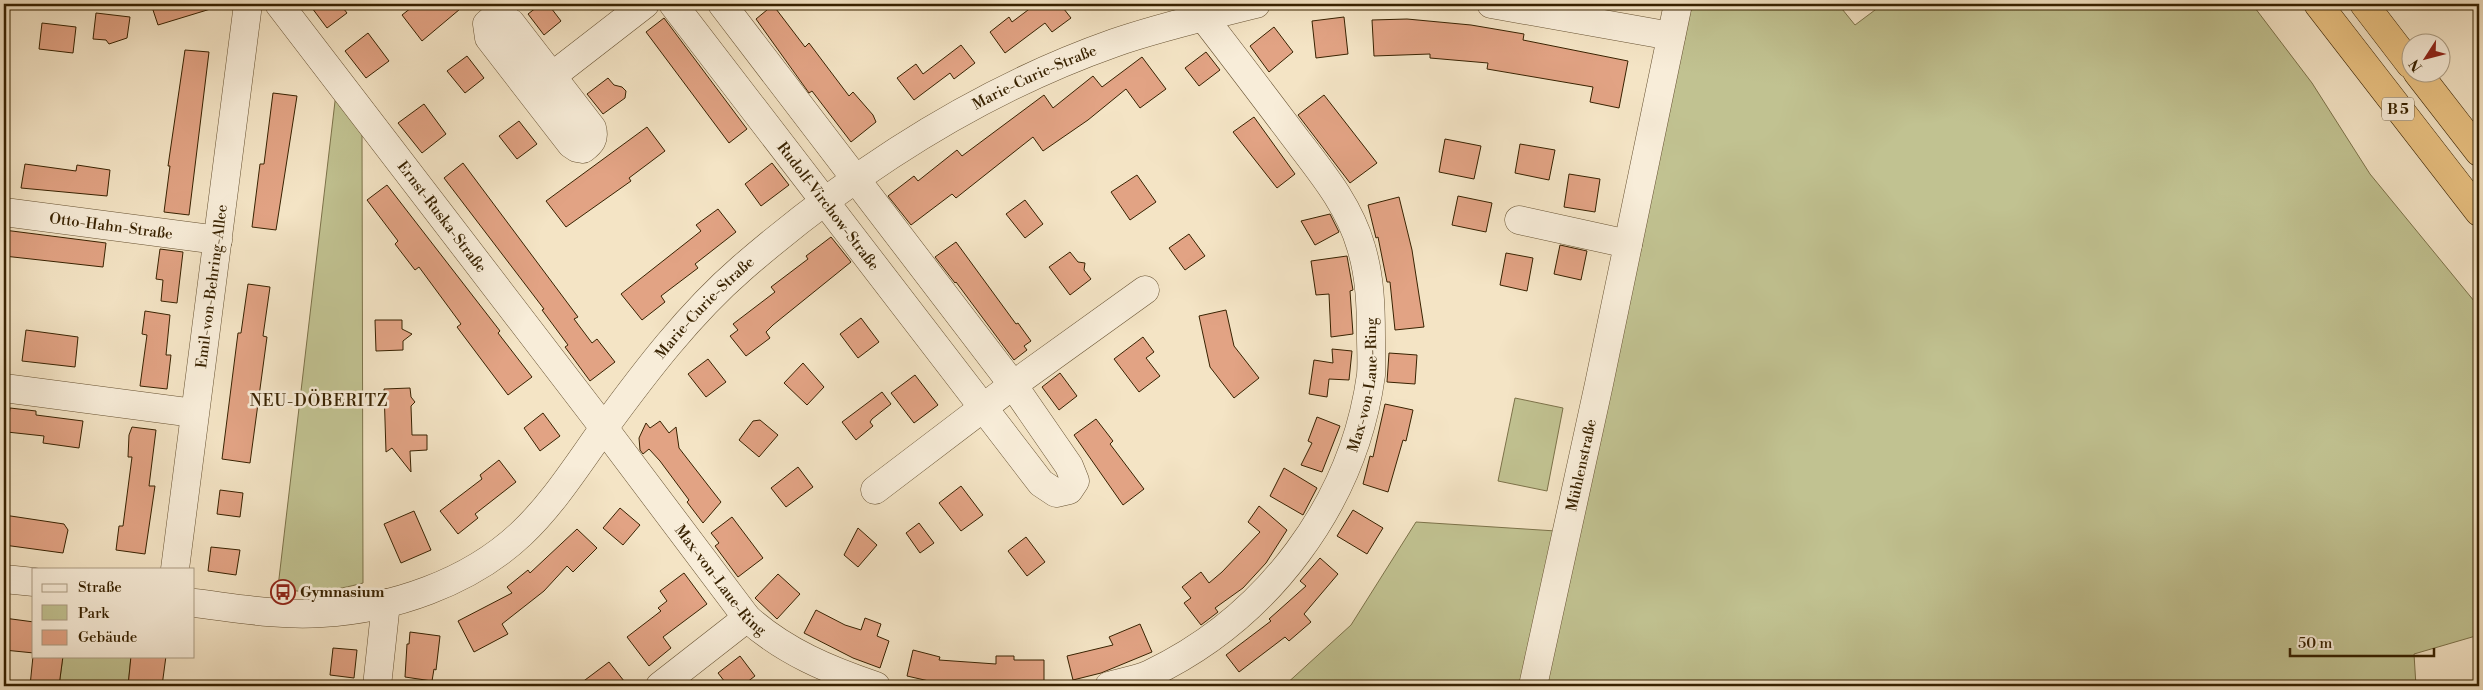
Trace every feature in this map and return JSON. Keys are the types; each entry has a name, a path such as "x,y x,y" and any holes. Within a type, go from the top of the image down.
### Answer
{"highway":[{"name":"B 5","path":"2318,4 2479,212"},
{"path":"2364,4 2400,51"},
{"name":"B 5","path":"2425,82 2479,152"}],"street":[{"name":"Emil-von-Behring-Allee","path":"175,568 248,4"},
{"name":"Ernst-Ruska-Straße","path":"279,4 604,428"},
{"path":"531,92 646,4"},
{"name":"Rudolf-Virchow-Straße","path":"673,4 1041,483 1056,493 1069,490 1075,481 1070,466 1013,385 722,4"},
{"name":"Marie-Curie-Straße","path":"195,603 250,610 320,614 386,603 429,590 473,570 521,534 566,481 666,346 733,277 855,178 917,136 1031,76 1198,11 1256,4"},
{"path":"1491,4 1671,36"},
{"name":"Mühlenstraße","path":"1533,686 1678,4"},
{"name":"Max-von-Laue-Ring","path":"1109,686 1148,675 1193,650 1221,631 1268,590 1308,541 1338,484 1358,432 1371,374 1371,302 1361,247 1338,194 1198,11"},
{"path":"494,18 504,19 511,23 552,75 592,128 594,135 592,143 583,149 577,148 488,38 487,24 494,18"},
{"name":"Otto-Hahn-Straße","path":"4,212 218,240"},
{"path":"1520,220 1628,244"},
{"path":"875,490 1013,385 1145,290"},
{"path":"4,388 194,413"},
{"name":"Max-von-Laue-Ring","path":"604,428 747,618 766,635 791,651 838,674 876,686"},
{"path":"4,579 32,582"},
{"path":"377,686 386,603"},
{"path":"660,686 747,618"}],"green space":[{"path":"1688,4 1838,4 1855,25 1883,4 2252,4 2312,83 2370,174 2479,307 2479,635 2414,654 2416,686 1783,686 1778,680 1772,686 1543,686"},
{"path":"336,93 362,127 363,583 332,590 309,592 278,587"},
{"path":"1515,398 1563,408 1547,491 1498,481"},
{"path":"1416,522 1556,531 1525,686 1284,686 1351,625"},
{"path":"63,658 131,658 128,686 59,686"}],"building":[{"path":"151,4 216,4 217,7 158,25"},
{"path":"309,4 340,4 347,13 327,28"},
{"path":"416,4 466,4 422,41 402,15"},
{"path":"541,4 548,4 561,21 544,35 528,14"},
{"path":"1036,4 1060,4 1071,18 1052,32 1045,23 1005,53 990,32 1009,17 1012,22"},
{"path":"773,5 805,47 809,43 849,96 853,92 873,115 876,122 851,142 812,91 809,93 756,19"},
{"path":"96,13 130,17 127,38 109,44 106,40 93,39"},
{"path":"1344,17 1348,54 1316,58 1312,21"},
{"path":"664,18 747,129 729,143 646,32"},
{"path":"1407,19 1471,25 1524,34 1523,40 1628,61 1619,108 1590,102 1593,87 1487,69 1488,63 1430,58 1430,54 1374,56 1372,20"},
{"path":"42,23 76,27 73,53 39,49"},
{"path":"1274,27 1293,52 1269,72 1250,46"},
{"path":"368,33 389,61 366,78 345,51"},
{"path":"961,45 975,63 954,79 950,73 914,100 897,78 916,64 923,74"},
{"path":"185,50 209,52 189,215 164,212 170,166 168,166"},
{"path":"1206,52 1220,70 1199,86 1185,68"},
{"path":"467,56 484,78 465,93 447,71"},
{"path":"1142,57 1166,89 1140,108 1126,89 1088,120 1043,151 1033,137 956,198 952,194 911,225 888,196 914,176 918,181 957,150 962,156 1044,95 1053,108 1093,76 1102,87"},
{"path":"608,78 614,85 622,87 626,91 625,98 603,114 587,94"},
{"path":"273,93 297,96 276,230 252,227 260,164 264,164"},
{"path":"1324,95 1377,163 1350,183 1298,115"},
{"path":"424,104 446,134 422,153 398,123"},
{"path":"1254,117 1295,174 1277,188 1233,132"},
{"path":"519,121 537,144 517,159 499,136"},
{"path":"647,127 665,151 629,178 631,181 566,227 546,201"},
{"path":"1445,139 1481,146 1474,179 1439,172"},
{"path":"1520,144 1555,150 1549,180 1515,173"},
{"path":"463,163 578,317 574,319 592,343 597,339 615,362 590,381 565,347 568,345 542,310 544,309 444,178"},
{"path":"772,163 789,185 761,206 745,184"},
{"path":"25,164 76,171 77,165 110,170 107,196 21,188"},
{"path":"1569,174 1600,179 1595,212 1564,207"},
{"path":"1137,175 1156,202 1130,220 1111,192"},
{"path":"387,185 500,331 498,333 532,377 508,395 457,327 461,324 419,267 415,270 395,244 398,241 367,200"},
{"path":"1458,196 1492,203 1486,232 1452,225"},
{"path":"1399,197 1412,250 1424,327 1395,330 1390,282 1387,282 1378,237 1376,238 1368,205"},
{"path":"1025,200 1043,224 1025,238 1006,214"},
{"path":"718,209 736,232 695,264 698,268 661,296 665,302 642,320 621,294 701,231 696,225"},
{"path":"1330,214 1339,232 1315,245 1301,221"},
{"path":"4,230 106,243 103,267 4,256"},
{"path":"1189,234 1205,256 1185,270 1169,248"},
{"path":"831,237 851,262 773,325 766,332 770,338 746,356 730,336 738,330 733,324 775,292 771,287 808,259 806,256"},
{"path":"956,242 1016,324 1018,323 1031,341 1024,346 1027,350 1014,360 935,257"},
{"path":"1560,245 1587,251 1581,280 1554,274"},
{"path":"160,249 183,252 177,303 161,301 163,280 156,279"},
{"path":"1070,252 1078,262 1085,263 1084,270 1091,279 1070,295 1049,267"},
{"path":"1506,253 1533,258 1527,291 1500,285"},
{"path":"1347,256 1353,290 1350,291 1353,334 1331,337 1329,294 1316,295 1311,261"},
{"path":"248,284 270,287 263,336 267,337 250,463 222,459 238,333 241,333"},
{"path":"1226,310 1234,346 1259,378 1234,398 1210,367 1199,316"},
{"path":"145,311 170,315 166,355 171,355 167,389 140,386 147,335 142,334"},
{"path":"861,318 879,342 858,358 840,334"},
{"path":"375,320 402,320 402,329 412,334 403,341 403,350 376,351"},
{"path":"26,330 78,337 75,367 22,361"},
{"path":"1143,337 1154,352 1146,358 1160,376 1139,392 1114,359"},
{"path":"1332,349 1352,351 1349,380 1329,379 1327,397 1309,394 1314,360 1333,363"},
{"path":"1389,353 1417,355 1415,384 1387,382"},
{"path":"708,359 726,382 706,397 688,374"},
{"path":"803,363 824,387 807,405 784,383"},
{"path":"1060,373 1077,396 1059,410 1042,387"},
{"path":"915,375 938,405 914,423 891,393"},
{"path":"410,388 411,397 415,402 411,406 412,435 427,435 427,450 410,451 411,472 392,448 386,452 384,389"},
{"path":"882,392 891,404 872,419 870,422 873,426 856,440 842,422"},
{"path":"1385,404 1413,410 1406,441 1403,440 1388,492 1363,484 1370,456 1373,457"},
{"path":"10,408 36,411 36,415 83,421 79,448 43,443 44,436 7,432"},
{"path":"543,413 560,436 540,451 524,428"},
{"path":"1317,417 1340,426 1322,472 1301,465 1312,443 1308,441"},
{"path":"1096,419 1113,441 1110,444 1144,489 1123,505 1074,435"},
{"path":"760,420 778,435 759,457 739,440 753,421"},
{"path":"660,421 669,433 676,427 679,448 721,502 703,523 687,502 689,500 660,461 649,449 643,454 640,450 639,438 646,423 650,428"},
{"path":"132,427 156,430 149,486 155,486 145,554 116,550 119,526 123,526 132,457 128,457 129,435"},
{"path":"499,460 516,482 475,514 478,518 458,534 440,511 482,479 480,475"},
{"path":"798,467 813,487 786,507 771,488"},
{"path":"1284,468 1317,488 1303,515 1270,496"},
{"path":"961,486 983,515 961,531 939,503"},
{"path":"220,490 243,493 240,517 217,514"},
{"path":"1259,506 1287,530 1266,563 1243,588 1215,608 1218,612 1201,625 1184,603 1191,598 1182,587 1201,572 1209,583 1222,572 1260,532 1248,522"},
{"path":"620,508 640,525 623,545 603,528"},
{"path":"1353,510 1383,528 1367,554 1337,536"},
{"path":"414,511 431,550 401,563 384,524"},
{"path":"4,515 64,524 68,530 63,553 4,545"},
{"path":"732,517 763,558 738,577 715,546 719,543 711,533"},
{"path":"919,523 934,543 920,553 906,533"},
{"path":"858,528 877,545 858,567 844,555"},
{"path":"577,529 597,548 573,572 567,566 544,591 502,624 508,634 474,652 458,621 512,593 507,587 528,570 530,573"},
{"path":"1026,537 1045,562 1027,576 1008,551"},
{"path":"211,547 240,550 236,575 208,571"},
{"path":"1320,558 1338,574 1304,614 1311,622 1289,641 1285,637 1239,672 1226,655 1271,621 1269,619 1306,586 1300,581"},
{"path":"684,573 707,604 663,637 671,648 649,666 627,637 661,611 658,608 667,601 660,591"},
{"path":"778,574 800,594 777,619 755,598"},
{"path":"816,610 845,625 861,630 865,618 881,624 877,636 889,641 880,668 853,658 804,633"},
{"path":"4,618 32,622 32,653 4,650"},
{"path":"1140,624 1152,652 1101,673 1073,680 1067,656 1113,645 1109,637"},
{"path":"410,632 440,636 436,670 434,669 432,681 405,677 407,644 409,644"},
{"path":"333,648 357,650 354,678 330,675"},
{"path":"913,650 940,657 939,660 996,664 996,656 1014,656 1014,660 1044,660 1044,686 1014,686 1014,682 986,682 985,686 942,684 907,676"},
{"path":"740,656 755,676 742,686 728,686 718,673"},
{"path":"33,658 63,658 59,686 30,686"},
{"path":"131,658 166,658 162,686 128,686"},
{"path":"609,662 628,686 577,686"}],"place":[{"name":"Gymnasium","path":"283,592"}],"district":[{"name":"NEU-DÖBERITZ","path":"319,400"}]}
